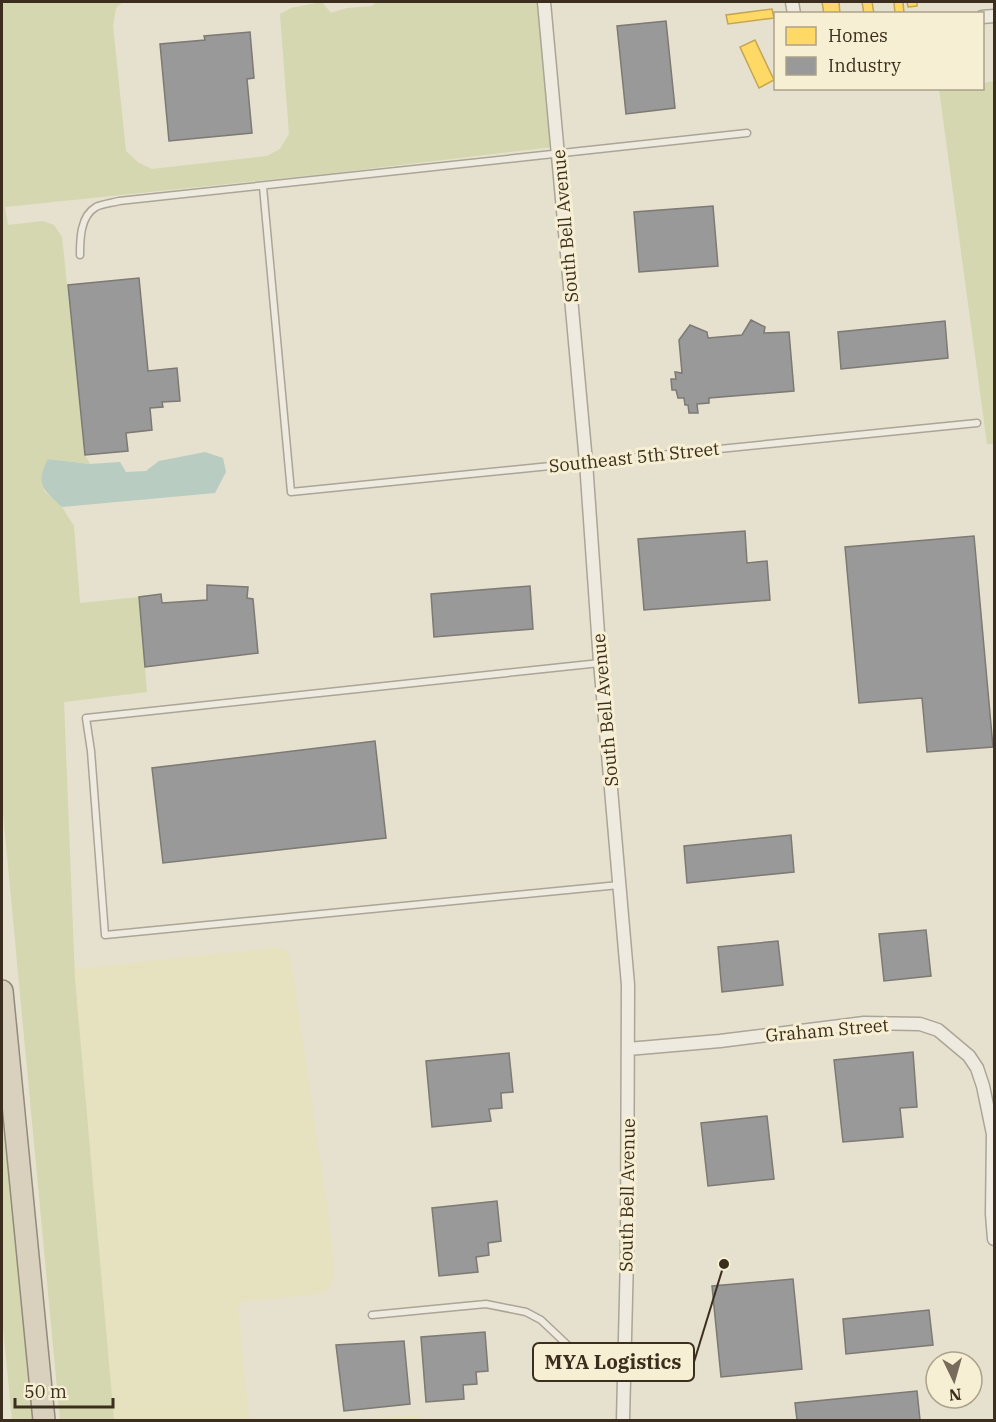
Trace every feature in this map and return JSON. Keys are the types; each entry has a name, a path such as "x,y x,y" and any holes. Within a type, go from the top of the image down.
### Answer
{"highway":[{"path":"2,991 44,1420"}],"street":[{"name":"South Bell Avenue","path":"544,2 586,462 600,662 628,986 623,1420"},
{"name":"Graham Street","path":"628,1049 720,1041 864,1023 920,1024 938,1030 969,1056 977,1068 983,1086 993,1134 994,1239"}],"lane":[{"path":"80,255 85,218 96,207 119,201 747,133"},
{"name":"Southeast 5th Street","path":"263,187 291,492 977,423"},
{"path":"600,662 86,718 92,751 105,934 620,885"},
{"path":"372,1315 486,1304 526,1312 541,1320 577,1354 593,1358 624,1359"}],"shaded area":[{"path":"205,452 223,458 226,472 215,493 62,507 43,486 42,474 48,459 90,464 120,462 126,472 146,471 159,461"},
{"path":"281,947 290,955 327,1205 334,1268 333,1281 325,1293 242,1302 238,1308 249,1420 114,1420 74,969"},
{"path":"414,1415 426,1420 352,1420"}],"green space":[{"path":"2,2 123,2 116,8 113,26 126,151 139,163 152,169 267,156 280,149 289,134 280,14 291,8 322,2 331,13 347,8 372,6 377,2 537,2 553,147 325,174 5,207 8,225 43,221 54,225 62,237 85,455 90,464 49,459 44,491 62,507 74,526 80,603 139,597 147,692 64,702 75,980 114,1420 60,1420 2,802"},
{"path":"994,81 994,444 987,444 939,90 984,90 984,83"},
{"path":"2,1094 33,1420 12,1420 2,1317"}],"building: Homes":[{"path":"822,2 839,2 840,12 824,12"},
{"path":"862,2 872,2 874,12 864,12"},
{"path":"894,2 903,2 904,12 895,12"},
{"path":"907,2 917,2 917,6 908,7"},
{"path":"772,9 774,18 728,24 726,15"},
{"path":"755,40 774,80 759,88 740,47"}],"building: Industry":[{"path":"666,21 675,108 626,114 617,26"},
{"path":"250,32 254,78 247,79 252,133 169,141 160,44 205,40 204,36"},
{"path":"713,206 718,266 639,272 634,212"},
{"path":"139,278 148,371 177,368 180,401 162,402 163,407 150,408 152,430 126,433 128,451 85,455 68,285"},
{"path":"751,320 765,327 764,333 789,332 794,391 709,398 709,403 697,404 698,413 689,413 684,398 678,398 676,390 672,390 671,379 676,379 675,372 682,373 679,340 690,325 707,332 708,338 742,335"},
{"path":"945,321 948,358 841,369 838,332"},
{"path":"745,531 747,563 767,561 770,600 644,610 638,539"},
{"path":"974,536 993,747 927,752 922,698 859,703 845,547"},
{"path":"207,585 248,587 247,598 253,599 258,653 145,667 139,597 161,594 162,603 207,600"},
{"path":"530,586 533,629 434,637 431,594"},
{"path":"375,741 386,838 163,863 152,768"},
{"path":"791,835 794,872 687,883 684,846"},
{"path":"926,930 931,976 884,981 879,934"},
{"path":"778,941 783,985 722,992 718,947"},
{"path":"913,1052 917,1107 900,1108 903,1137 843,1142 834,1060"},
{"path":"509,1053 513,1092 501,1093 502,1108 489,1109 491,1121 432,1127 426,1061"},
{"path":"767,1116 774,1179 708,1186 701,1123"},
{"path":"497,1201 501,1241 488,1243 489,1255 476,1257 478,1272 439,1276 432,1208"},
{"path":"793,1279 802,1369 721,1377 712,1286"},
{"path":"929,1310 933,1345 846,1354 843,1319"},
{"path":"485,1332 488,1371 476,1372 477,1384 463,1385 464,1399 426,1402 421,1337"},
{"path":"404,1341 410,1404 344,1411 336,1345"},
{"path":"917,1391 920,1420 797,1420 795,1403"}],"place":[{"name":"MYA Logistics","path":"724,1264"}]}
